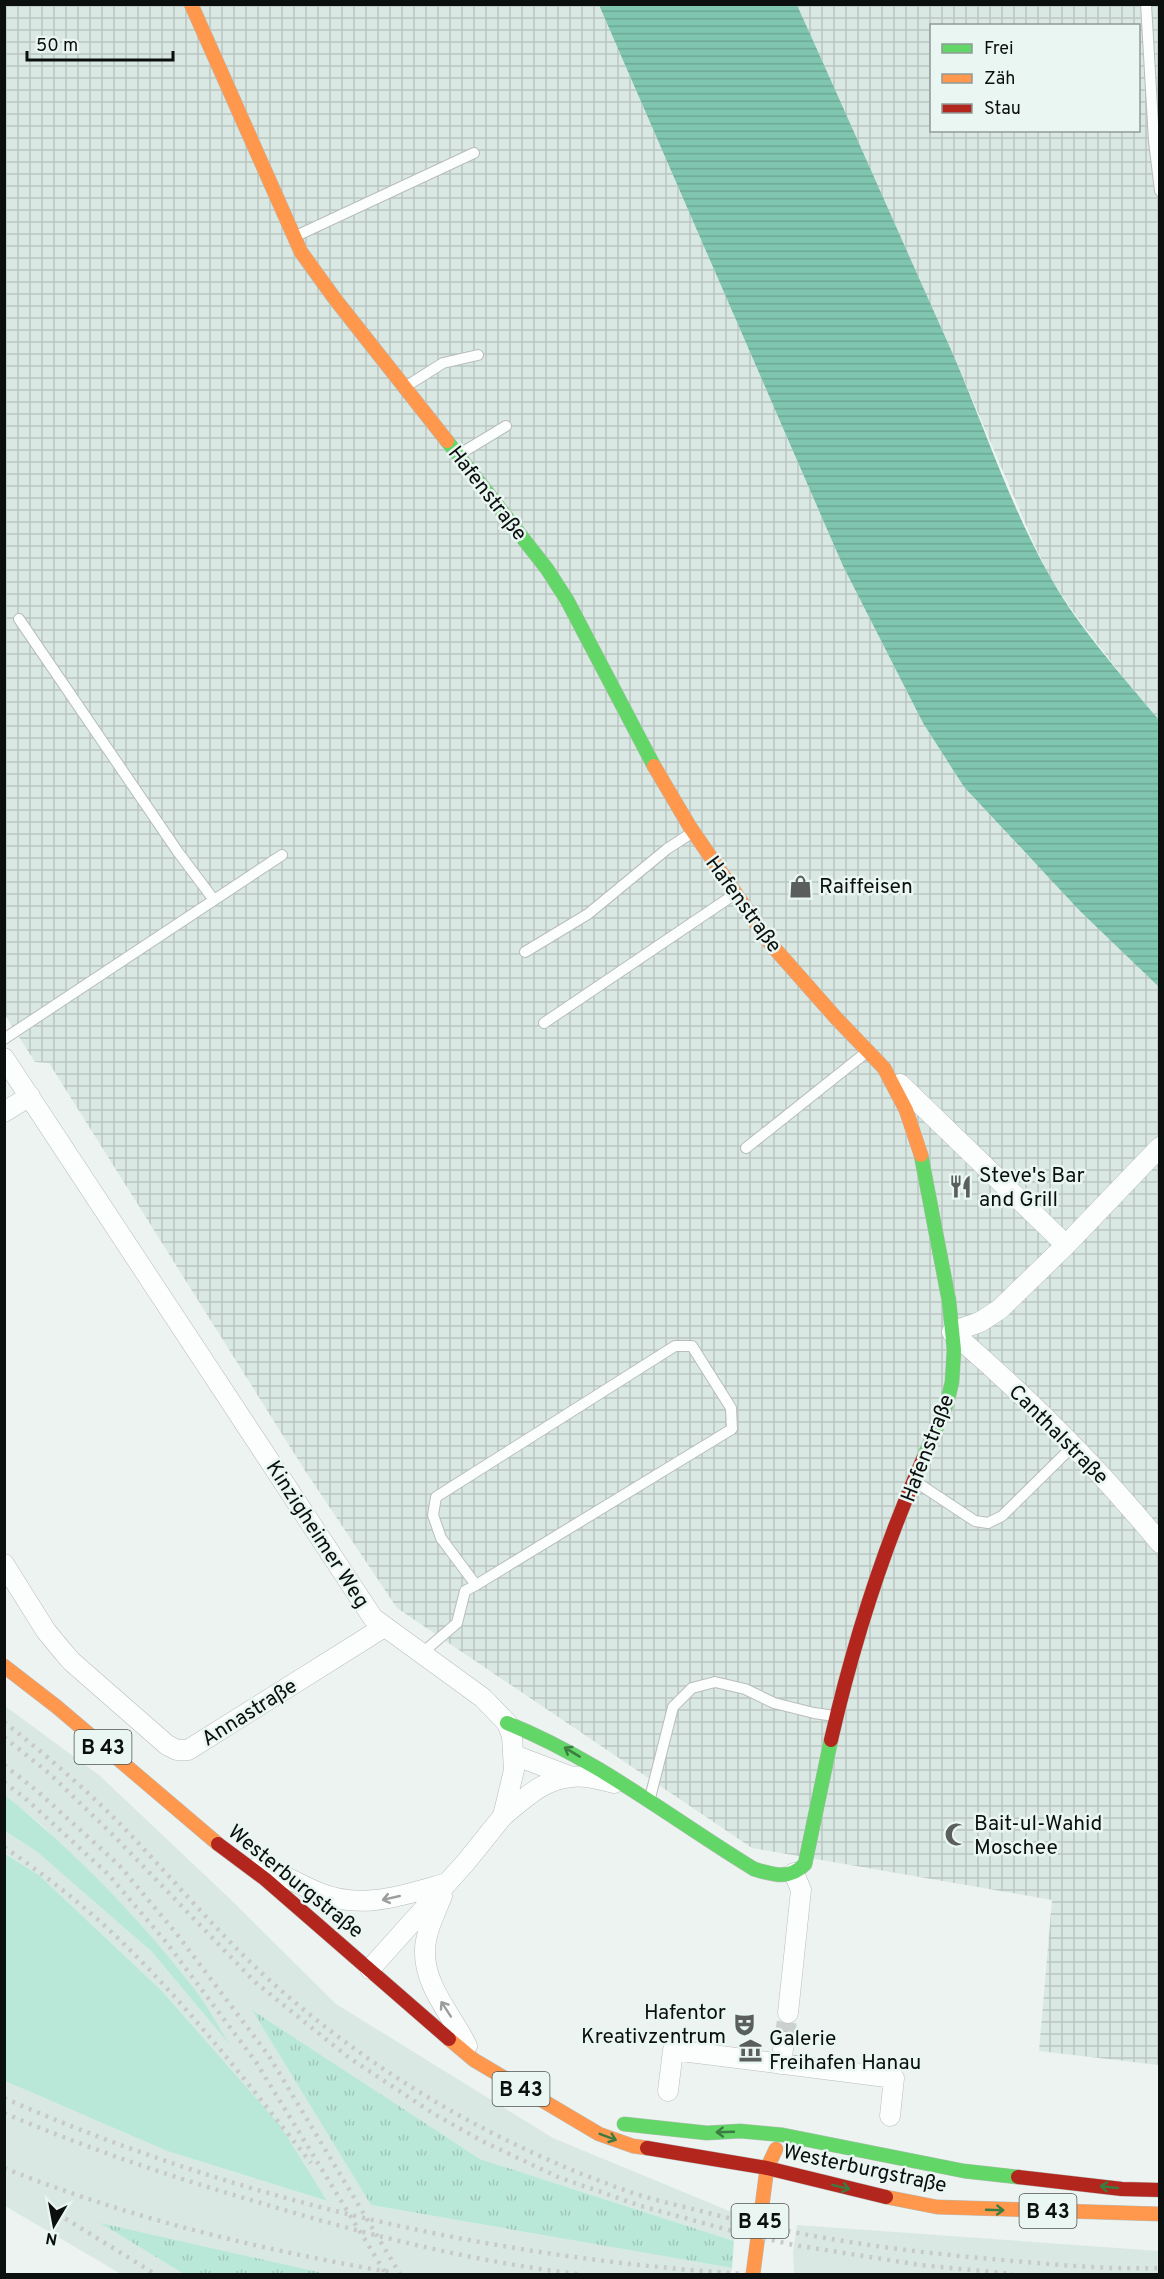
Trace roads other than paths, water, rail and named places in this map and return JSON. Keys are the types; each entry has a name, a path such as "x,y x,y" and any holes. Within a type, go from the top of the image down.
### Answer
{"street":[{"name":"Hafenstraße","path":"191,4 301,252 547,569 567,598 591,640 646,754 693,832 779,954 884,1068 903,1104 921,1154 951,1308 954,1361 948,1398 874,1587 855,1647 805,1864 801,1870 794,1873"},
{"name":"Kinzigheimer Weg","path":"4,1058 374,1618 483,1698 507,1723"},
{"path":"884,1068 1066,1245"},
{"path":"4,1112 30,1096"},
{"path":"952,1332 980,1322 1000,1309 1066,1245 1160,1147"},
{"name":"Canthalstraße","path":"952,1332 989,1363 1072,1447 1125,1502 1160,1543"},
{"name":"Annastraße","path":"4,1564 46,1631 72,1661 167,1745 177,1750 188,1750 384,1627"},
{"name":"Westerburgstraße","path":"4,1666 57,1707 200,1831 265,1879 474,2060 599,2134 633,2146 767,2168 783,2177 937,2207 1160,2214"},
{"path":"503,1816 514,1770 512,1736 507,1723"},
{"path":"507,1723 530,1731 569,1750 754,1869 780,1876 794,1873 801,1890 788,2013"},
{"path":"514,1755 572,1777 622,1784"},
{"path":"370,1969 503,1816 536,1788 572,1777"},
{"path":"238,1859 281,1873 318,1892 348,1902 388,1899 447,1882"},
{"path":"447,1882 430,1924 425,1948 426,1963 436,1993 458,2026 474,2060"},
{"path":"781,2064 784,2042"},
{"path":"668,2091 673,2050 894,2079 890,2116"},
{"name":"Westerburgstraße","path":"570,2116 698,2132 783,2135 964,2171 1111,2188 1160,2190"},
{"path":"783,2135 783,2177"},
{"name":"B 45","path":"753,2274 767,2168 783,2135"}],"lane":[{"path":"1146,4 1154,141 1160,191"},
{"path":"293,237 474,153"},
{"path":"405,388 443,363 478,355"},
{"path":"458,455 506,426"},
{"path":"19,619 178,852 214,900"},
{"path":"525,952 588,914 667,849 693,832"},
{"path":"4,1039 282,855"},
{"path":"544,1023 735,894"},
{"path":"746,1148 868,1051"},
{"path":"421,1654 457,1623 465,1591 476,1585 732,1429 731,1408 692,1346 675,1346 436,1497 433,1515 441,1538 476,1585"},
{"path":"914,1481 975,1521 988,1523 1002,1515 1072,1447"},
{"path":"649,1801 673,1707 692,1688 715,1682 745,1689 774,1703 814,1713 838,1716"}],"tunnel":[{"path":"784,2042 788,2013"}],"railway":[{"path":"4,1722 96,1800 230,1942 307,2013 394,2076 439,2104 534,2153 641,2196 802,2234 980,2258 1092,2267 1160,2268"},
{"path":"4,1737 50,1774 113,1835 255,1982 348,2057 434,2114 484,2142 558,2177 641,2206 736,2232 794,2245 920,2265 1013,2274"},
{"path":"4,1765 36,1790 119,1865 176,1933 269,2056 400,2274"},
{"path":"4,1782 26,1799 108,1874 166,1942 256,2062 386,2274"},
{"path":"4,1847 81,1905 161,1981 212,2040 311,2163"},
{"path":"4,2098 183,2167 274,2195 367,2219 555,2254 650,2266 745,2274"},
{"path":"4,2113 97,2150 159,2171 334,2224 455,2254 578,2274"},
{"path":"4,2168 98,2202 194,2230 291,2253 389,2272"},
{"path":"50,2209 155,2274"}],"place":[{"name":"Raiffeisen","path":"801,886"},
{"name":"Steve's Bar and Grill","path":"961,1187"},
{"name":"Bait-ul-Wahid Moschee","path":"956,1835"},
{"name":"Hafentor Kreativzentrum","path":"744,2024"},
{"name":"Galerie Freihafen Hanau","path":"751,2050"}]}
